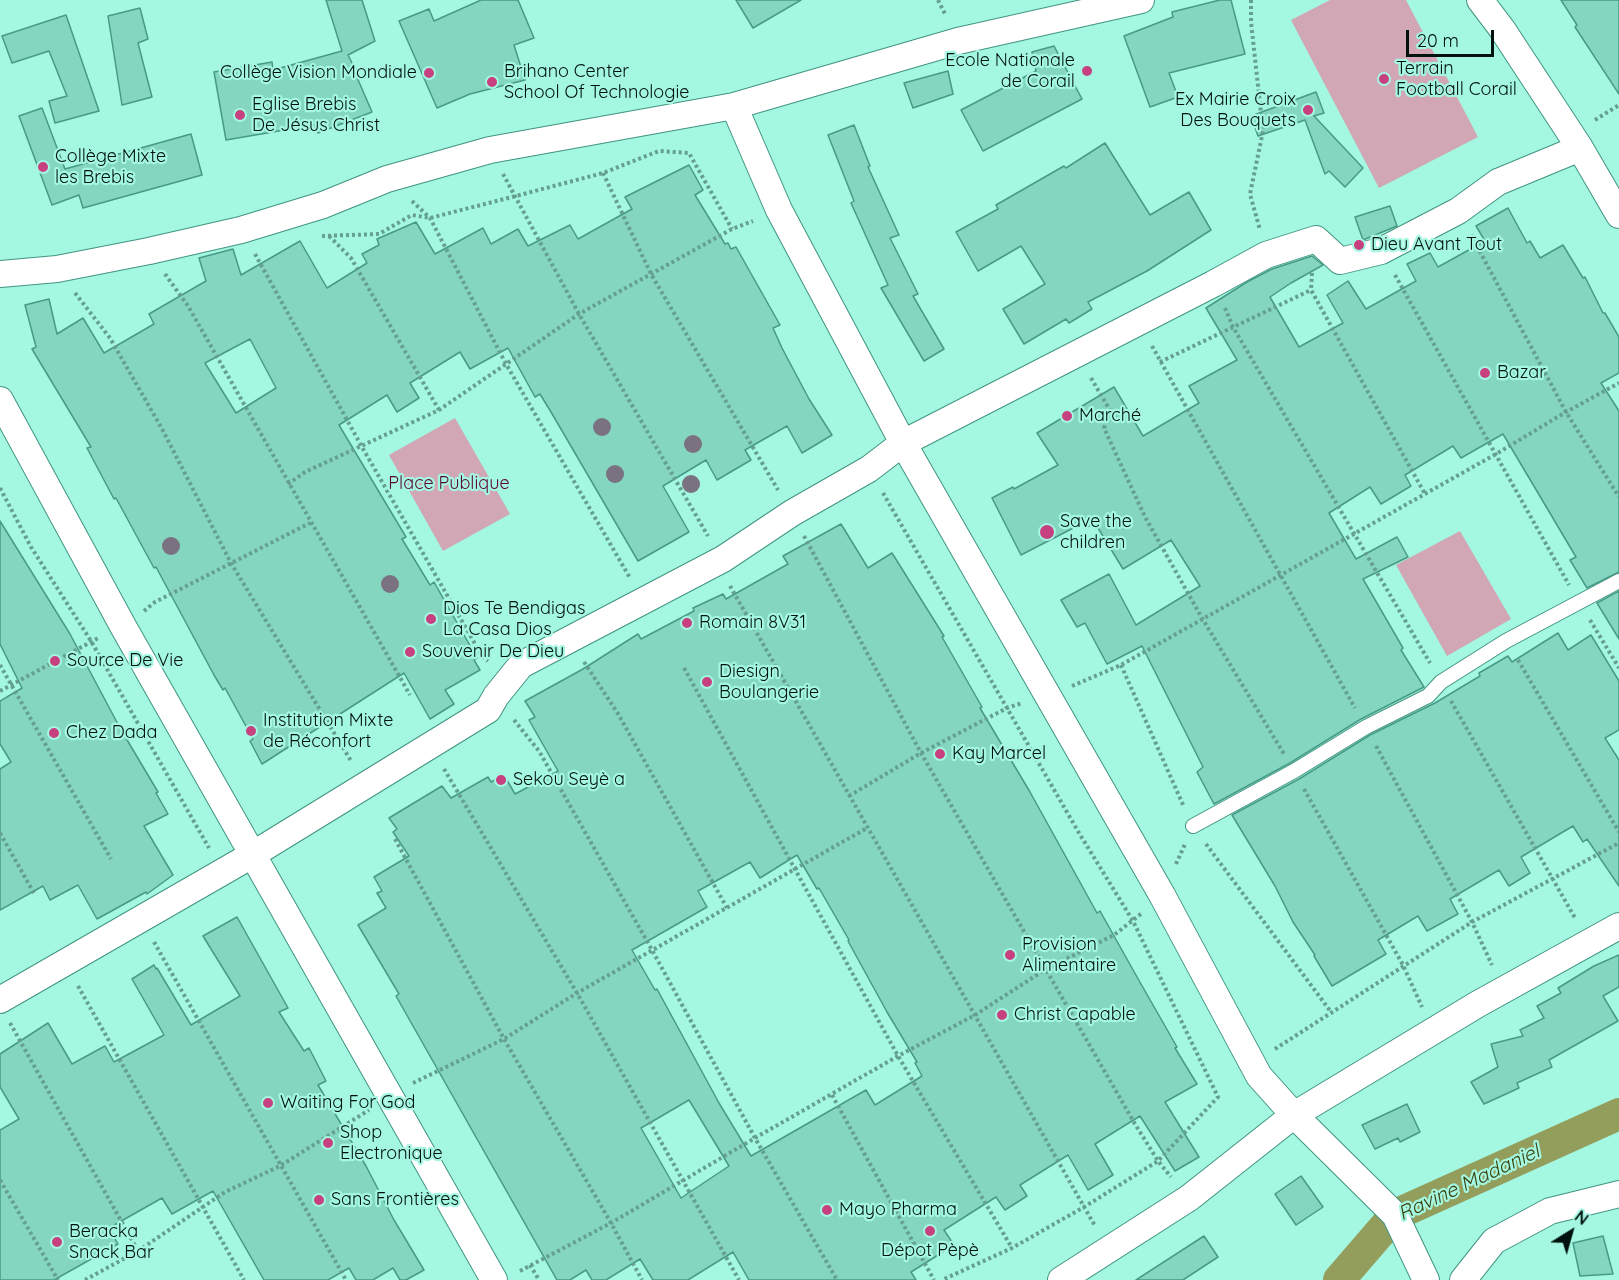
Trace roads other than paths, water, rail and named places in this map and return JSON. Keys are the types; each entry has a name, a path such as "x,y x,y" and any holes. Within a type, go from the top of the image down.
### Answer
{"street":[{"path":"0,274 57,269 241,230 323,205 387,179 490,150 734,106 958,41 1141,0"},
{"path":"1480,0 1502,28 1580,148 1619,215"},
{"path":"734,106 779,210 903,444 1162,895 1259,1076 1294,1115 1395,1215 1426,1280"},
{"path":"3,1008 64,963 252,855 488,710 521,665 720,561 792,513 869,469 903,444 1266,255 1316,239 1340,261 1381,251 1458,211 1498,182 1580,148"},
{"path":"0,400 124,628 494,1280"},
{"path":"1061,1280 1190,1198 1294,1115 1503,990 1619,926"},
{"path":"1463,1280 1494,1241 1550,1211 1619,1194"}],"lane":[{"path":"1193,826 1294,771 1366,727 1428,696 1441,682 1506,641 1619,581"}],"waterway":[{"name":"Ravine Madaniel","path":"1339,1280 1395,1215 1619,1114"}],"place":[{"name":"Ecole Nationale de Corail","path":"1087,71"},
{"name":"Collège Vision Mondiale","path":"429,73"},
{"name":"Terrain Football Corail","path":"1384,79"},
{"name":"Brihano Center School Of Technologie","path":"492,82"},
{"name":"Ex Mairie Croix Des Bouquets","path":"1308,110"},
{"name":"Eglise Brebis De Jésus Christ","path":"240,115"},
{"name":"Collège Mixte les Brebis","path":"43,167"},
{"name":"Dieu Avant Tout","path":"1359,245"},
{"name":"Bazar","path":"1485,373"},
{"name":"Marché","path":"1067,416"},
{"name":"Save the children","path":"1047,532"},
{"name":"Dios Te Bendigas La Casa Dios","path":"431,619"},
{"name":"Romain 8V31","path":"687,623"},
{"name":"Souvenir De Dieu","path":"410,652"},
{"name":"Source De Vie","path":"55,661"},
{"name":"Diesign Boulangerie","path":"707,682"},
{"name":"Institution Mixte de Réconfort","path":"251,731"},
{"name":"Chez Dada","path":"54,733"},
{"name":"Kay Marcel","path":"940,754"},
{"name":"Sekou Seyè a","path":"501,780"},
{"name":"Provision Alimentaire","path":"1010,955"},
{"name":"Christ Capable","path":"1002,1015"},
{"name":"Waiting For God","path":"268,1103"},
{"name":"Shop Electronique","path":"328,1143"},
{"name":"Sans Frontières","path":"319,1200"},
{"name":"Mayo Pharma","path":"827,1210"},
{"name":"Dépot Pèpè","path":"930,1231"},
{"name":"Beracka Snack Bar","path":"57,1242"}],"park label":[{"name":"Place Publique","path":"449,484"}]}
